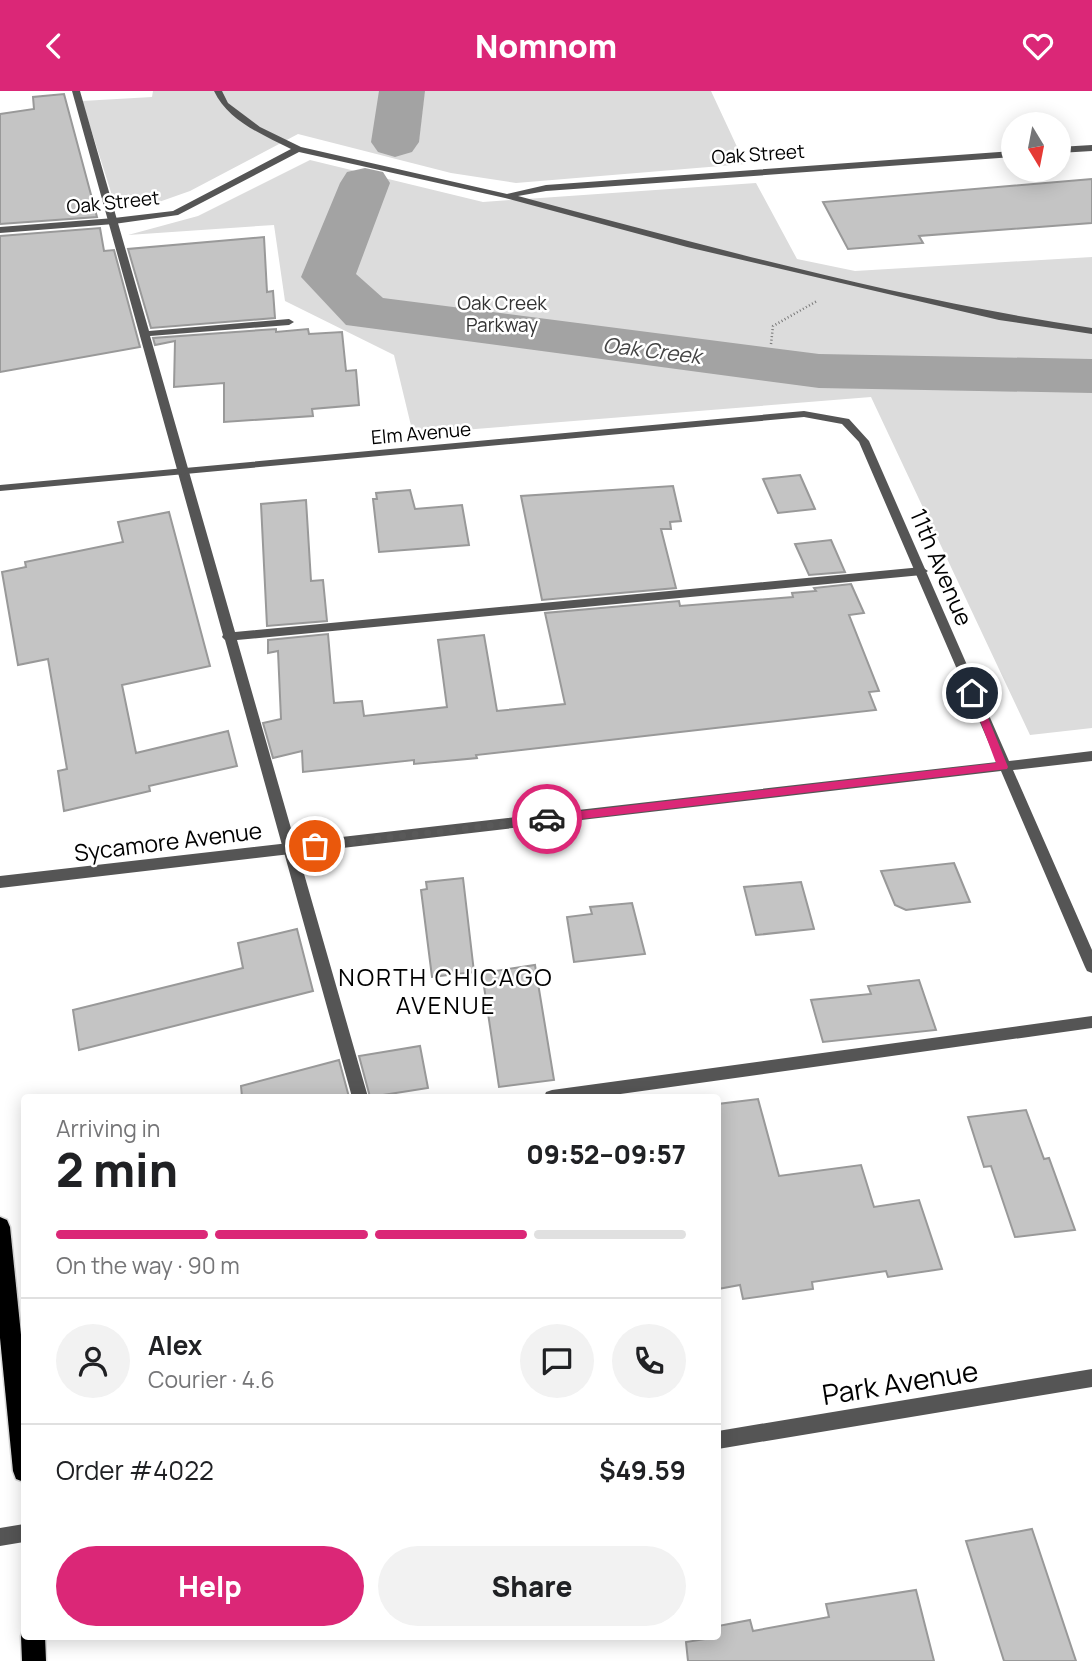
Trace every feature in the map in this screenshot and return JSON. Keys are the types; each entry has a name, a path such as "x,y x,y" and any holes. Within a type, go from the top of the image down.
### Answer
{"main road":[{"path":"0,1227 21,1440"},
{"path":"33,1640 34,1661"}],"street":[{"path":"76,91 114,221 181,473 358,1094"},
{"path":"218,91 224,104 257,129 298,149 506,196 687,244 999,317 1092,331"},
{"path":"1071,149 1092,148"},
{"name":"Oak Street","path":"0,230 175,213 298,149"},
{"name":"Oak Street","path":"506,196 545,188 1001,155"},
{"path":"144,334 289,323"},
{"name":"Elm Avenue","path":"0,488 804,414 845,421"},
{"name":"11th Avenue","path":"845,421 864,441 922,571 1003,767 1092,967"},
{"path":"228,637 922,571"},
{"name":"Sycamore Avenue","path":"0,882 1092,756"},
{"path":"574,1094 1092,1022"},
{"name":"Park Avenue","path":"721,1440 1092,1378"},
{"path":"0,1537 21,1534"}],"path":[{"path":"771,344 774,326 792,318 822,296"}],"green space":[{"path":"153,91 711,91 745,164 516,183 451,173 298,134 190,191 156,203 116,208 82,101 152,97"},
{"name":"Oak Creek Parkway","path":"310,160 483,202 756,183 797,259 855,271 1092,257 1092,728 1030,735 871,397 413,434 394,355 285,301 274,225 128,235 198,216"}],"building":[{"path":"64,94 97,217 0,224 0,114 34,109 33,97"},
{"path":"1092,179 1092,223 919,236 923,243 848,249 823,202 1071,182"},
{"path":"100,228 104,251 114,250 140,347 0,372 0,236"},
{"path":"264,237 267,292 273,291 275,318 151,328 128,249"},
{"path":"276,329 276,332 308,329 309,334 342,332 346,371 356,370 359,405 312,409 313,416 224,422 224,383 174,387 175,341 155,345 153,338"},
{"path":"800,475 815,509 778,513 763,479"},
{"path":"673,486 681,521 670,522 671,529 661,529 676,588 542,600 521,496"},
{"path":"410,490 415,509 462,505 469,545 379,552 373,499 377,499 376,493"},
{"path":"306,500 311,581 323,580 327,621 267,626 261,504"},
{"path":"169,512 210,666 122,685 136,753 228,731 237,766 149,786 150,791 64,811 58,771 67,769 48,659 18,665 2,572 26,567 25,562 123,542 118,522"},
{"path":"831,540 845,572 809,575 795,544"},
{"path":"851,584 864,613 849,615 879,691 869,692 876,710 476,755 477,758 414,764 414,760 303,772 302,751 273,758 263,723 281,719 278,651 268,653 268,640 328,634 334,703 362,701 364,716 447,707 438,640 484,635 497,711 565,704 545,613 679,601 680,606 793,597 792,593 816,591 814,588"},
{"path":"954,863 970,902 906,910 895,905 881,871"},
{"path":"463,878 474,972 432,977 421,890 427,889 426,882"},
{"path":"801,882 814,929 756,935 744,887"},
{"path":"632,903 645,954 574,962 567,917 592,914 590,907"},
{"path":"297,929 313,991 79,1050 73,1010 243,968 238,943"},
{"path":"535,965 554,1080 499,1087 482,973"},
{"path":"919,980 936,1030 823,1042 811,1000 871,994 868,986"},
{"path":"420,1046 428,1088 369,1094 359,1056"},
{"path":"339,1060 348,1094 242,1094 241,1086"},
{"path":"758,1099 779,1176 861,1165 874,1207 919,1200 942,1269 888,1277 886,1271 812,1282 813,1289 743,1299 740,1285 721,1288 721,1104"},
{"path":"1026,1110 1044,1159 1049,1158 1075,1230 1015,1237 991,1166 984,1167 968,1117"},
{"path":"1032,1529 1076,1661 1004,1661 966,1541"},
{"path":"916,1590 934,1661 688,1661 686,1642 721,1640 721,1625 750,1620 753,1631 829,1617 826,1604"}],"waterway":[{"name":"Oak Creek","path":"395,142 402,91"},
{"name":"Oak Creek","path":"365,183 328,277 366,313 819,371 1092,376"}],"way so far":[{"path":"315,846 547,819"}],"district":[{"name":"NORTH CHICAGO AVENUE","path":"446,990"}],"route":[{"path":"547,819 1003,767 972,693"}]}
